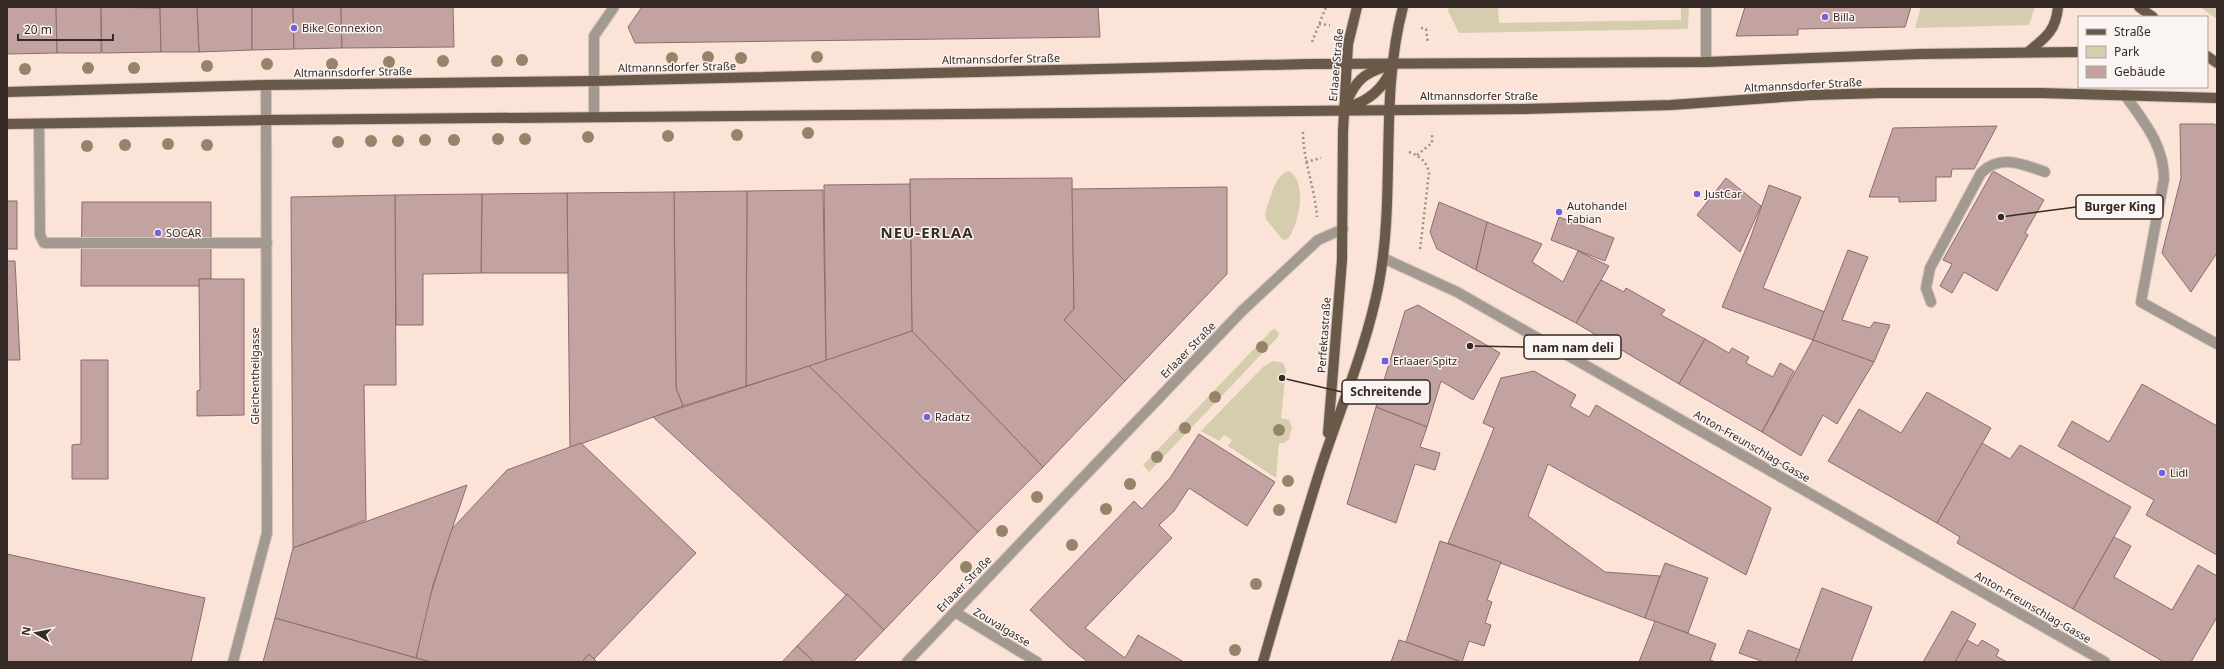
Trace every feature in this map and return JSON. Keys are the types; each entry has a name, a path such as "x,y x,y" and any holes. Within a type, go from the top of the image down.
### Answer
{"main road":[{"name":"Erlaaer Straße","path":"1343,229 1344,109 1347,64 1352,25 1357,7"},
{"path":"1383,258 1387,202 1387,130 1397,32 1403,7"},
{"path":"2028,52 2050,34 2055,24 2058,7"},
{"path":"2139,7 2152,16"},
{"name":"Altmannsdorfer Straße","path":"7,92 266,85 593,81 1347,64 1706,62 2028,52 2078,52"},
{"path":"2208,57 2217,63"},
{"name":"Altmannsdorfer Straße","path":"1347,64 1370,72 1383,86 1390,108"},
{"path":"1347,64 1354,85 1365,101"},
{"name":"Altmannsdorfer Straße","path":"1344,109 1354,85 1370,72 1393,64"},
{"name":"Altmannsdorfer Straße","path":"1344,109 1365,101 1383,86 1393,64"},
{"name":"Altmannsdorfer Straße","path":"7,124 594,116 1622,107 1811,95 1883,93 2125,95 2217,98"},
{"name":"Altmannsdorfer Straße","path":"1365,101 1390,108"},
{"name":"Perfektastraße","path":"1322,466 1332,403 1343,229"},
{"name":"Perfektastraße","path":"1263,662 1322,466 1359,356 1378,285 1383,258"}],"street":[{"path":"594,116 594,36 614,7"},
{"path":"1706,7 1706,62"},
{"name":"Gleichentheilgasse","path":"233,662 267,533 266,85"},
{"path":"2125,95 2154,137 2164,167 2164,179 2141,302 2217,344"},
{"path":"40,124 40,235 44,243 267,243"},
{"path":"1931,302 1926,288 1930,268 1981,173 1996,163 2007,161 2045,172"},
{"name":"Erlaaer Straße","path":"907,662 1236,317 1318,240 1343,229"},
{"name":"Anton-Freunschlag-Gasse","path":"1383,258 1457,292 2105,662"},
{"name":"Zouvalgasse","path":"955,612 1037,662"}],"path":[{"path":"1306,162 1314,189 1318,240"}],"green space":[{"path":"1449,7 1498,7 1499,23 1681,20 1681,7 1689,7 1688,29 1459,33 1448,11"},
{"path":"1921,7 2035,7 2029,25 1915,28"},
{"path":"2200,7 2216,7 2217,19"},
{"path":"1289,171 1295,177 1298,184 1300,204 1292,232 1288,239 1283,240 1266,219 1265,213 1276,183 1284,173"},
{"path":"1274,328 1279,333 1278,337 1149,472 1143,465"},
{"path":"1273,361 1283,363 1286,370 1281,418 1289,420 1292,427 1289,439 1284,443 1279,443 1276,478 1228,446 1232,440 1224,435 1219,441 1201,431 1263,367"}],"building":[{"path":"7,7 56,7 57,53 7,54"},
{"path":"56,7 101,7 101,53 57,53"},
{"path":"101,7 160,8 161,52 102,53"},
{"path":"160,7 197,7 199,52 161,52"},
{"path":"197,7 252,7 252,50 199,52"},
{"path":"252,7 293,7 294,49 252,50"},
{"path":"293,7 341,7 342,48 294,49"},
{"path":"341,7 453,7 454,47 342,48"},
{"path":"642,7 1098,7 1100,37 635,43 628,27"},
{"name":"Billa","path":"1745,7 1911,7 1905,27 1798,29 1798,35 1736,36"},
{"path":"2180,124 2214,124 2217,126 2217,253 2191,292 2162,253 2181,178"},
{"path":"1997,126 1974,169 1952,169 1951,177 1936,177 1936,201 1899,202 1899,197 1869,197 1893,128"},
{"path":"1993,171 2044,200 2025,233 2028,235 1997,291 1964,272 1952,293 1940,286 1952,264 1943,260"},
{"path":"1072,178 1074,309 1064,320 1125,381 1043,467 912,331 910,179"},
{"path":"1726,178 1761,206 1740,252 1697,215"},
{"path":"910,184 912,331 826,361 824,185"},
{"path":"1769,185 1801,197 1763,288 1825,312 1813,340 1722,307 1750,239"},
{"path":"1227,187 1227,274 1125,381 1064,320 1074,309 1072,189"},
{"path":"823,190 826,361 746,386 747,191"},
{"path":"747,191 746,386 683,406 676,388 674,192"},
{"path":"674,192 676,388 683,406 570,448 567,193"},
{"path":"567,193 568,273 481,273 482,194"},
{"path":"482,194 481,273 423,274 423,325 396,325 395,195"},
{"path":"395,195 396,385 364,385 366,520 293,548 291,197"},
{"path":"7,201 17,201 17,249 7,249"},
{"path":"82,202 211,202 211,279 199,279 200,286 81,286"},
{"path":"1439,202 1487,222 1476,270 1437,249 1430,232"},
{"path":"1559,217 1614,238 1605,261 1551,240"},
{"path":"1487,222 1542,244 1532,262 1563,282 1578,251 1609,266 1576,323 1476,270"},
{"path":"1848,250 1868,257 1842,320 1870,328 1874,322 1890,325 1874,362 1813,340"},
{"path":"7,261 15,261 20,360 7,360"},
{"path":"199,279 244,279 244,415 197,416 197,391 200,390"},
{"path":"1601,280 1624,292 1626,288 1665,310 1661,315 1705,339 1679,384 1576,323"},
{"path":"1418,305 1500,353 1473,400 1441,381 1427,427 1376,407 1405,311"},
{"name":"Radatz","path":"912,331 1043,467 978,532 809,366"},
{"path":"1705,339 1729,353 1732,348 1749,357 1746,363 1773,377 1780,363 1794,371 1762,432 1679,384"},
{"path":"1813,340 1874,362 1837,424 1823,415 1801,456 1762,432"},
{"path":"81,360 108,360 108,479 72,479 72,445 81,444"},
{"path":"809,366 978,532 884,630 653,417"},
{"path":"1534,371 1576,395 1570,406 1589,417 1596,405 1771,508 1746,575 1548,464 1528,516 1605,572 1660,576 1645,618 1448,543 1494,428 1483,423 1501,378"},
{"name":"Lidl","path":"2142,384 2217,426 2217,555 2146,515 2154,500 2058,446 2072,421 2109,442"},
{"path":"1927,392 1991,428 1937,523 1828,461 1859,409 1901,433"},
{"path":"1376,407 1427,427 1420,447 1440,453 1435,470 1415,464 1396,523 1347,504"},
{"path":"1199,434 1275,482 1247,526 1189,488 1174,511 1159,525 1172,538 1085,628 1125,658 1138,635 1184,662 1088,662 1068,646 1030,610 1134,501 1142,509 1170,478"},
{"path":"581,443 696,553 594,659 589,654 582,662 431,662 416,658 427,606 451,530 507,470"},
{"path":"1982,443 2010,459 2020,445 2131,507 2073,609 1957,543 1960,537 1937,523"},
{"path":"467,485 433,585 416,658 275,618 293,548"},
{"path":"2114,537 2131,546 2114,577 2172,610 2198,565 2217,576 2217,617 2191,662 2164,662 2073,609"},
{"path":"1440,541 1501,562 1487,600 1492,602 1485,623 1491,625 1484,646 1469,641 1462,662 1406,642"},
{"path":"7,554 205,598 191,662 7,662"},
{"path":"1665,563 1708,578 1688,633 1645,618"},
{"path":"1822,588 1872,607 1851,662 1795,662"},
{"path":"847,594 884,630 853,662 814,662 797,646"},
{"path":"1952,611 1976,624 1955,662 1923,662"},
{"path":"275,618 416,658 431,662 263,662"},
{"path":"1655,621 1716,644 1710,660 1716,662 1639,662"},
{"path":"1748,630 1800,650 1795,662 1764,662 1739,653"},
{"path":"1399,640 1406,642 1461,662 1391,662"},
{"path":"1967,640 1978,646 1982,640 1999,650 1996,656 2007,662 1955,662"},
{"path":"797,646 814,662 782,662"},
{"path":"589,654 597,662 582,662"}],"place":[{"name":"Billa","path":"1825,17"},
{"name":"Bike Connexion","path":"294,28"},
{"name":"JustCar","path":"1697,194"},
{"name":"Autohandel Fabian","path":"1559,212"},
{"name":"Burger King","path":"2001,217"},
{"name":"SOCAR","path":"158,233"},
{"name":"nam nam deli","path":"1470,346"},
{"name":"Erlaaer Spitz","path":"1385,361"},
{"name":"Schreitende","path":"1282,378"},
{"name":"Radatz","path":"927,417"},
{"name":"Lidl","path":"2162,473"}],"district":[{"name":"NEU-ERLAA","path":"927,233"}]}
